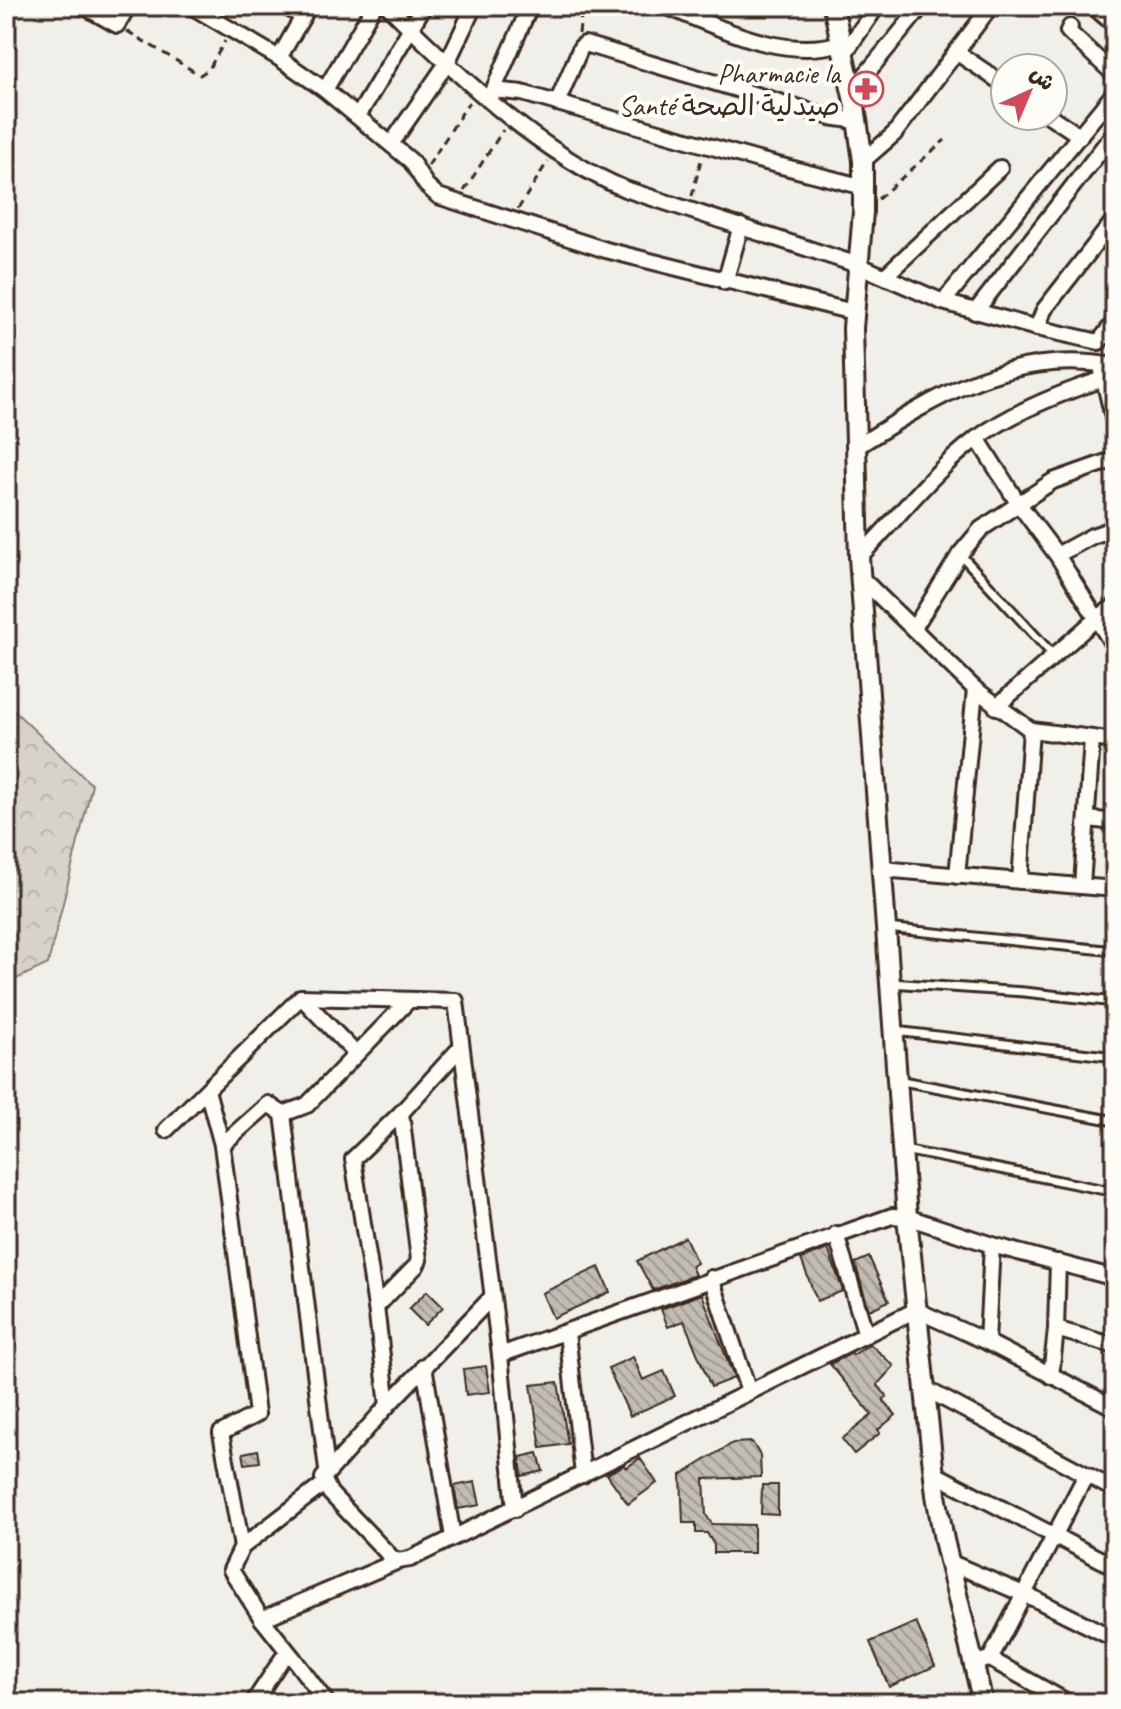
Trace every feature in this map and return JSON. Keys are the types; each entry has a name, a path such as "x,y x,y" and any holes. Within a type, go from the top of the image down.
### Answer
{"street":[{"path":"83,6 117,25 128,6"},
{"path":"191,6 279,58 325,90 416,166 438,196 606,250 853,312"},
{"path":"279,58 306,12 285,6"},
{"path":"325,90 374,6"},
{"path":"388,6 447,63 478,88 492,94 522,93 864,187"},
{"path":"358,116 424,6"},
{"path":"391,144 447,63 474,6"},
{"path":"492,94 530,6"},
{"path":"665,6 751,40 809,49 842,48 877,6"},
{"path":"833,6 858,121 863,161 863,212 853,312 859,557 907,1217 933,1473 949,1562 981,1661 983,1703"},
{"path":"852,91 922,6"},
{"path":"863,161 894,134 991,6"},
{"path":"1093,6 1115,25"},
{"path":"1070,27 1068,31 1115,75"},
{"path":"557,103 583,45 830,117 858,121"},
{"path":"956,52 989,74"},
{"path":"943,302 1115,92"},
{"path":"492,94 512,117 554,151 593,176 858,265 943,302 975,312 1099,342 1115,321"},
{"path":"1069,129 1080,136"},
{"path":"975,312 1115,132"},
{"path":"885,276 1000,168"},
{"path":"1037,328 1044,310 1115,219"},
{"path":"725,282 741,226"},
{"path":"855,448 916,410 995,374 1033,363 1065,360 1108,364 1104,379 1115,426"},
{"path":"859,557 933,478 977,438 1027,409 1104,379"},
{"path":"977,438 1018,503 1057,555 1115,648"},
{"path":"914,628 960,554 981,529 1053,481 1115,459"},
{"path":"1057,555 1092,536 1115,528"},
{"path":"861,578 975,689 1031,730 1115,740"},
{"path":"996,707 1115,606"},
{"path":"957,876 975,689"},
{"path":"1020,881 1031,730"},
{"path":"1082,886 1092,739"},
{"path":"1088,819 1115,822"},
{"path":"882,869 1115,889"},
{"path":"301,997 356,1054"},
{"path":"166,1130 301,997 456,1001 500,1355 515,1509"},
{"path":"283,1114 307,1105 409,1000"},
{"path":"388,1405 353,1159 401,1113 461,1047"},
{"path":"207,1090 222,1145 257,1414 221,1433 242,1547"},
{"path":"222,1145 268,1104 283,1114 326,1477 381,1548 398,1561"},
{"path":"376,1307 419,1260 401,1113"},
{"path":"500,1355 892,1216 907,1217 992,1245 1115,1278"},
{"path":"836,1234 866,1335"},
{"path":"987,1342 992,1245"},
{"path":"1051,1376 1058,1262"},
{"path":"711,1278 749,1392"},
{"path":"327,1703 262,1619 231,1570 242,1547 326,1477 388,1405 491,1298"},
{"path":"262,1619 398,1561 410,1559 916,1310"},
{"path":"916,1310 987,1342 1115,1408"},
{"path":"1056,1329 1115,1346"},
{"path":"567,1333 583,1475"},
{"path":"424,1366 453,1537"},
{"path":"924,1388 1115,1490"},
{"path":"933,1473 1115,1567"},
{"path":"981,1661 1086,1475"},
{"path":"949,1562 1022,1593 1115,1639"},
{"path":"253,1703 282,1659 287,1655 293,1658"},
{"path":"981,1661 1069,1703"}],"lane":[{"path":"960,554 1055,657"},
{"path":"886,928 1115,951"},
{"path":"890,983 1115,1002"},
{"path":"894,1031 1115,1057"},
{"path":"897,1080 1115,1121"},
{"path":"902,1150 1115,1192"}],"path":[{"path":"582,6 579,35 583,45"},
{"path":"117,25 200,75 209,69 231,29"},
{"path":"421,176 478,88"},
{"path":"456,202 512,117"},
{"path":"863,212 945,140"},
{"path":"689,209 704,145"},
{"path":"511,220 554,151"}],"green space":[{"path":"6,703 92,785 48,964 6,984"}],"building":[{"path":"685,1237 697,1263 691,1266 695,1275 653,1290 637,1261"},
{"path":"828,1249 843,1291 817,1301 801,1259"},
{"path":"869,1257 889,1301 869,1310 855,1263"},
{"path":"599,1267 610,1292 553,1318 542,1293"},
{"path":"427,1291 443,1307 425,1325 409,1309"},
{"path":"702,1294 734,1378 711,1387 684,1321 668,1327 661,1309"},
{"path":"870,1344 894,1366 877,1385 887,1396 883,1400 896,1415 854,1454 842,1439 872,1415 830,1364"},
{"path":"633,1357 643,1380 664,1371 675,1396 630,1416 608,1368"},
{"path":"486,1366 490,1392 466,1395 463,1369"},
{"path":"558,1382 568,1444 541,1448 531,1385"},
{"path":"752,1442 760,1455 761,1477 704,1479 706,1515 712,1524 754,1525 754,1553 714,1553 714,1545 707,1533 696,1533 696,1523 683,1523 681,1475 733,1443"},
{"path":"258,1450 260,1462 245,1464 243,1453"},
{"path":"538,1453 543,1471 522,1476 520,1457"},
{"path":"640,1458 657,1483 628,1504 607,1474 624,1465 626,1468"},
{"path":"475,1482 480,1505 458,1509 454,1486"},
{"path":"762,1485 778,1485 778,1515 761,1514"},
{"path":"916,1622 935,1666 889,1687 870,1642"}],"waterway":[{"path":"1080,6 1115,36"}],"place":[{"name":"Pharmacie la Santé صيدلية الصحة","path":"866,89"}]}
